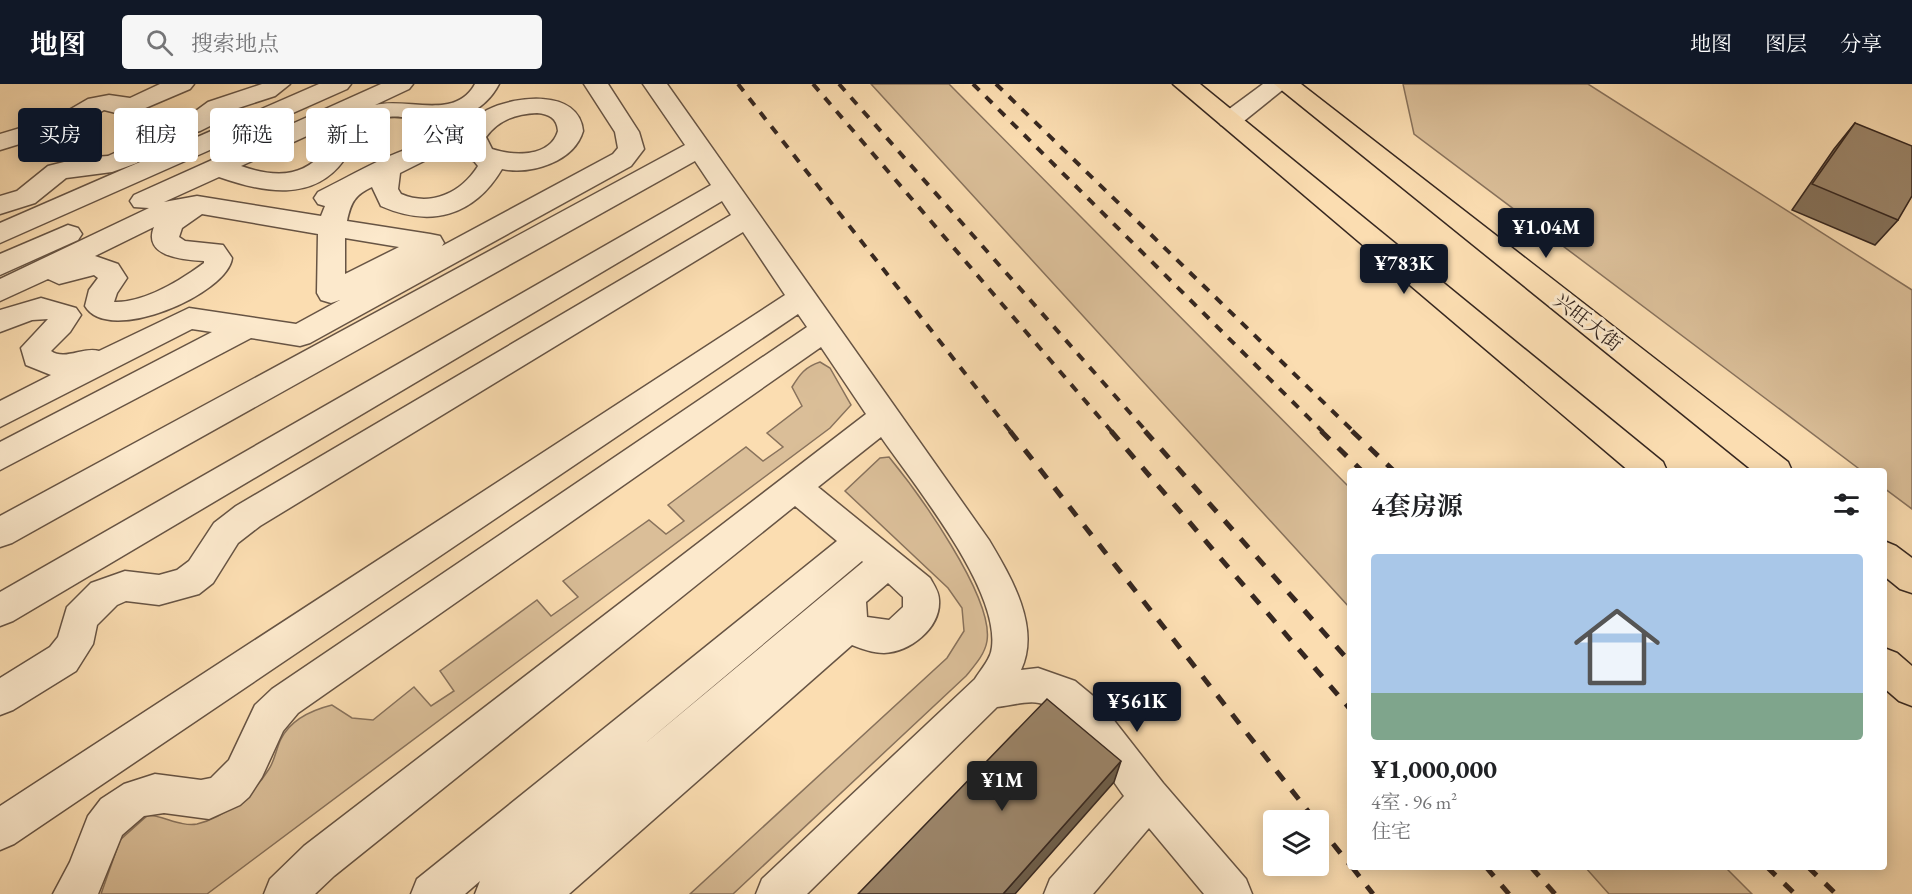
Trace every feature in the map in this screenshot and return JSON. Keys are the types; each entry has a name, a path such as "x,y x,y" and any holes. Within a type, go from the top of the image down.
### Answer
{"main road":[{"path":"1185,84 1647,468"},
{"name":"兴旺大街","path":"1286,84 1772,468"},
{"path":"1887,558 1912,578"},
{"path":"1887,668 1912,689"}],"street":[{"path":"0,142 75,118 97,104 109,102 120,107 136,105 160,92 182,84"},
{"path":"0,205 26,197 57,172 80,166 112,164 128,157 138,143 147,138 191,126 203,120 206,114 217,107 267,91 278,84"},
{"path":"0,234 339,84"},
{"path":"0,265 401,84"},
{"path":"217,167 279,184 302,180 326,168 355,125 369,114 388,108 426,113 451,111 473,104 487,84"},
{"path":"0,415 189,318 300,335 622,160 629,155 631,149 627,132 596,84"},
{"path":"655,84 977,550 993,578 1004,607 1010,654 988,691 777,894"},
{"path":"1230,120 1278,84"},
{"path":"486,123 495,115 526,106 544,107 564,116 570,125 570,134 566,142 553,153 532,161 501,162 486,158"},
{"path":"566,142 594,147 631,149"},
{"path":"0,533 699,148"},
{"path":"388,169 385,189 390,200 417,210 439,207 475,189 491,166 486,158"},
{"path":"278,218 294,213 402,162"},
{"path":"0,590 722,182"},
{"path":"0,610 722,182"},
{"path":"0,291 170,209 198,205 333,226 337,201 347,188"},
{"path":"36,274 62,273 100,265 108,270 112,278 103,290 99,306 114,313 136,309 155,301 207,276 217,267 218,258 213,252 179,250 166,242 163,235 166,226 198,205"},
{"path":"0,698 63,659 75,644 80,618 104,594 125,586 159,590 187,583 201,572 226,533 248,516 746,218"},
{"path":"0,806 797,292"},
{"path":"0,830 797,292"},
{"path":"0,322 46,307 66,315 60,325 36,348 37,357 45,364 55,366 72,364 119,354"},
{"path":"0,457 248,327"},
{"path":"74,894 84,882 102,830 112,815 128,802 147,794 167,792 199,801 213,798 230,787 246,772 270,717 285,701 824,330"},
{"path":"275,894 884,417"},
{"path":"796,488 919,589 922,601 920,613 897,635 862,634 851,608"},
{"path":"537,894 851,608 874,552"},
{"path":"432,894 874,552"},
{"path":"496,894 851,608"},
{"path":"988,691 1038,685 1062,693 1085,713 1149,797 1231,894"},
{"path":"1065,894 1149,797"},
{"path":"285,894 319,861"}],"shaded area":[{"path":"871,84 949,84 1347,485 1347,605"},
{"path":"1403,84 1588,84 1912,290 1912,509 1887,490 1887,468 1858,468 1414,134"},
{"path":"820,362 830,368 851,405 830,428 207,894 101,894 120,840 148,815 191,825 207,821 228,810 263,778 271,766 281,739 290,726 303,716 317,710 332,705 352,718 373,720 414,687 431,706 454,691 440,671 537,600 551,616 578,597 563,581 649,520 666,534 684,521 668,505 746,447 763,461 783,447 767,433 802,406 792,387 803,372"},
{"path":"889,457 951,545 979,598 986,622 987,641 984,650 966,676 733,894 690,894 947,658 964,631 962,608 948,588 845,491 880,458"},
{"path":"1588,870 1728,870 1752,894 1609,894"}],"building":[{"path":"1855,123 1912,146 1912,196 1898,220 1812,184"},
{"path":"1047,699 1121,761 1003,894 858,894"}],"railway":[{"path":"738,84 1011,432"},
{"path":"813,84 1112,432"},
{"path":"839,84 1147,432"},
{"path":"973,84 1323,432"},
{"path":"996,84 1354,432"},
{"path":"1010,431 1307,810"},
{"path":"1111,431 1347,706"},
{"path":"1145,431 1347,659"},
{"path":"1321,431 1359,468"},
{"path":"1352,431 1391,468"},
{"path":"1329,839 1347,861"},
{"path":"1354,870 1373,894"},
{"path":"1489,870 1509,894"},
{"path":"1534,870 1555,894"},
{"path":"1770,870 1795,894"},
{"path":"1811,870 1836,894"}]}
